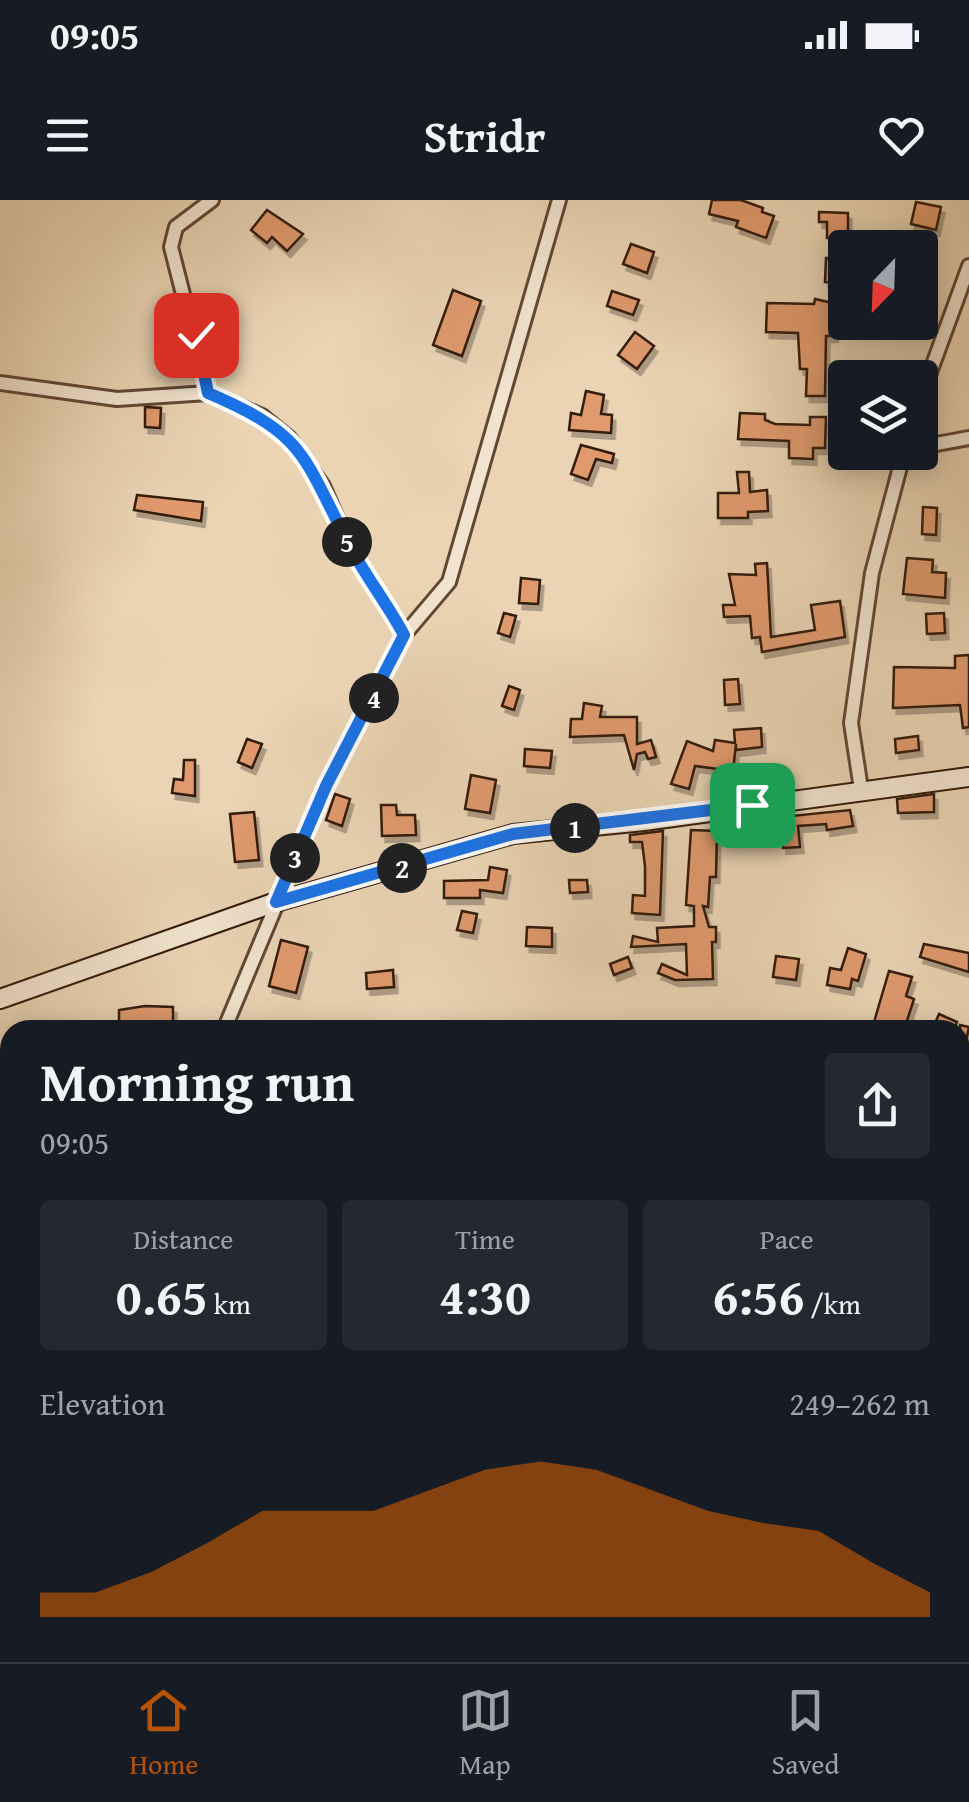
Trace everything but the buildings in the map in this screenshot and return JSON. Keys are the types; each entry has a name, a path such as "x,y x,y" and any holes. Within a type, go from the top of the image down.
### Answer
{"main road":[{"path":"0,999 276,902 513,834 644,821 969,777"}],"street":[{"path":"208,393 171,247 176,227 212,200"},
{"path":"228,1020 326,786 404,635 449,582 560,200"},
{"path":"935,360 969,266"},
{"path":"0,383 117,399 208,393 262,416 289,438 323,486 348,544 404,635"},
{"path":"938,444 969,438"},
{"path":"861,789 851,723 872,573 899,470"}],"route":[{"path":"196,335 208,393 262,416 289,438 323,486 348,544 404,635 326,786 276,902 513,834 752,805"}]}
